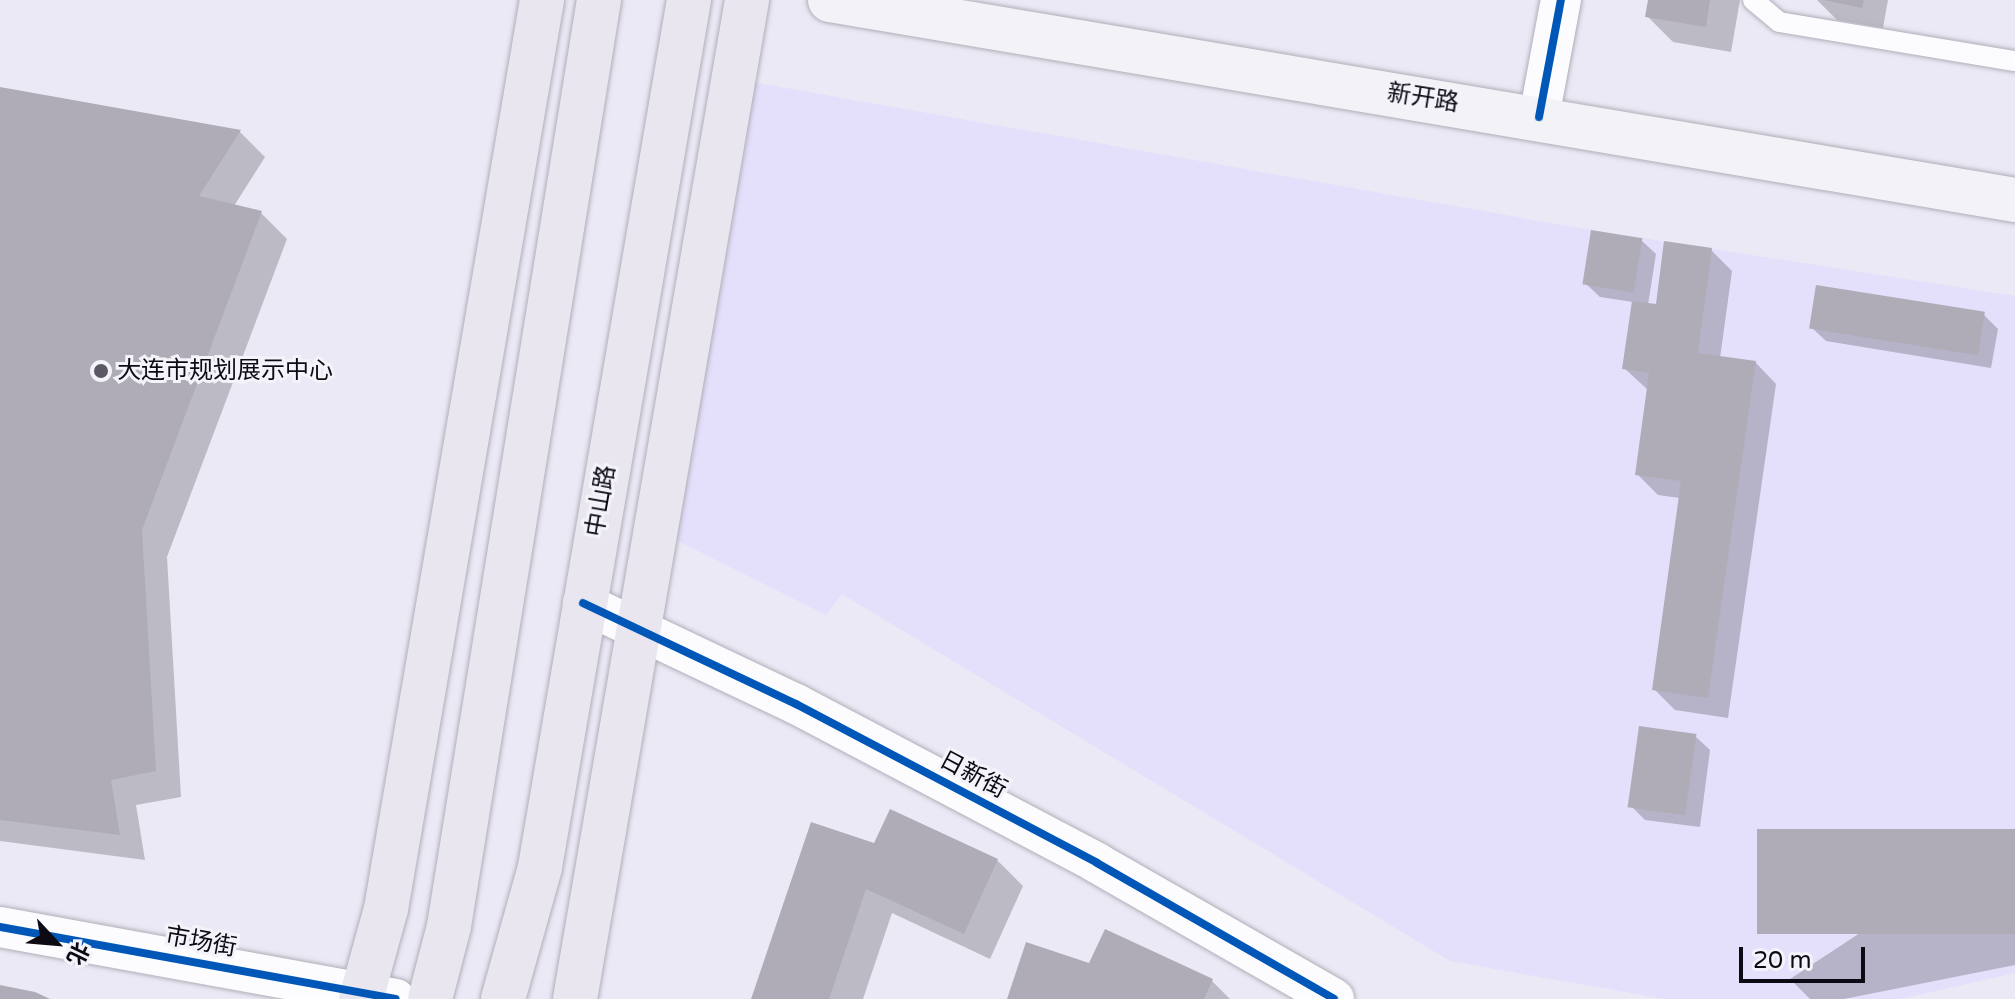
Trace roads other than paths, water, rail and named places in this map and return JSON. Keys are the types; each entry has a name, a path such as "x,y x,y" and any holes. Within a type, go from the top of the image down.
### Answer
{"main road":[{"path":"373,996 542,0"},
{"path":"430,999 449,926 599,0"},
{"name":"中山路","path":"503,999 540,867 689,0"},
{"path":"575,999 636,625 747,0"},
{"name":"新开路","path":"830,0 1539,117 2015,200"},
{"path":"491,296 516,509"}],"street":[{"path":"1539,117 1561,0"},
{"name":"日新街","path":"583,603 636,625 1097,863 1334,999"},
{"name":"市场街","path":"0,927 373,996"}],"lane":[{"path":"1753,0 1779,22 2015,61"}],"place":[{"name":"大连市规划展示中心","path":"101,371"}]}
